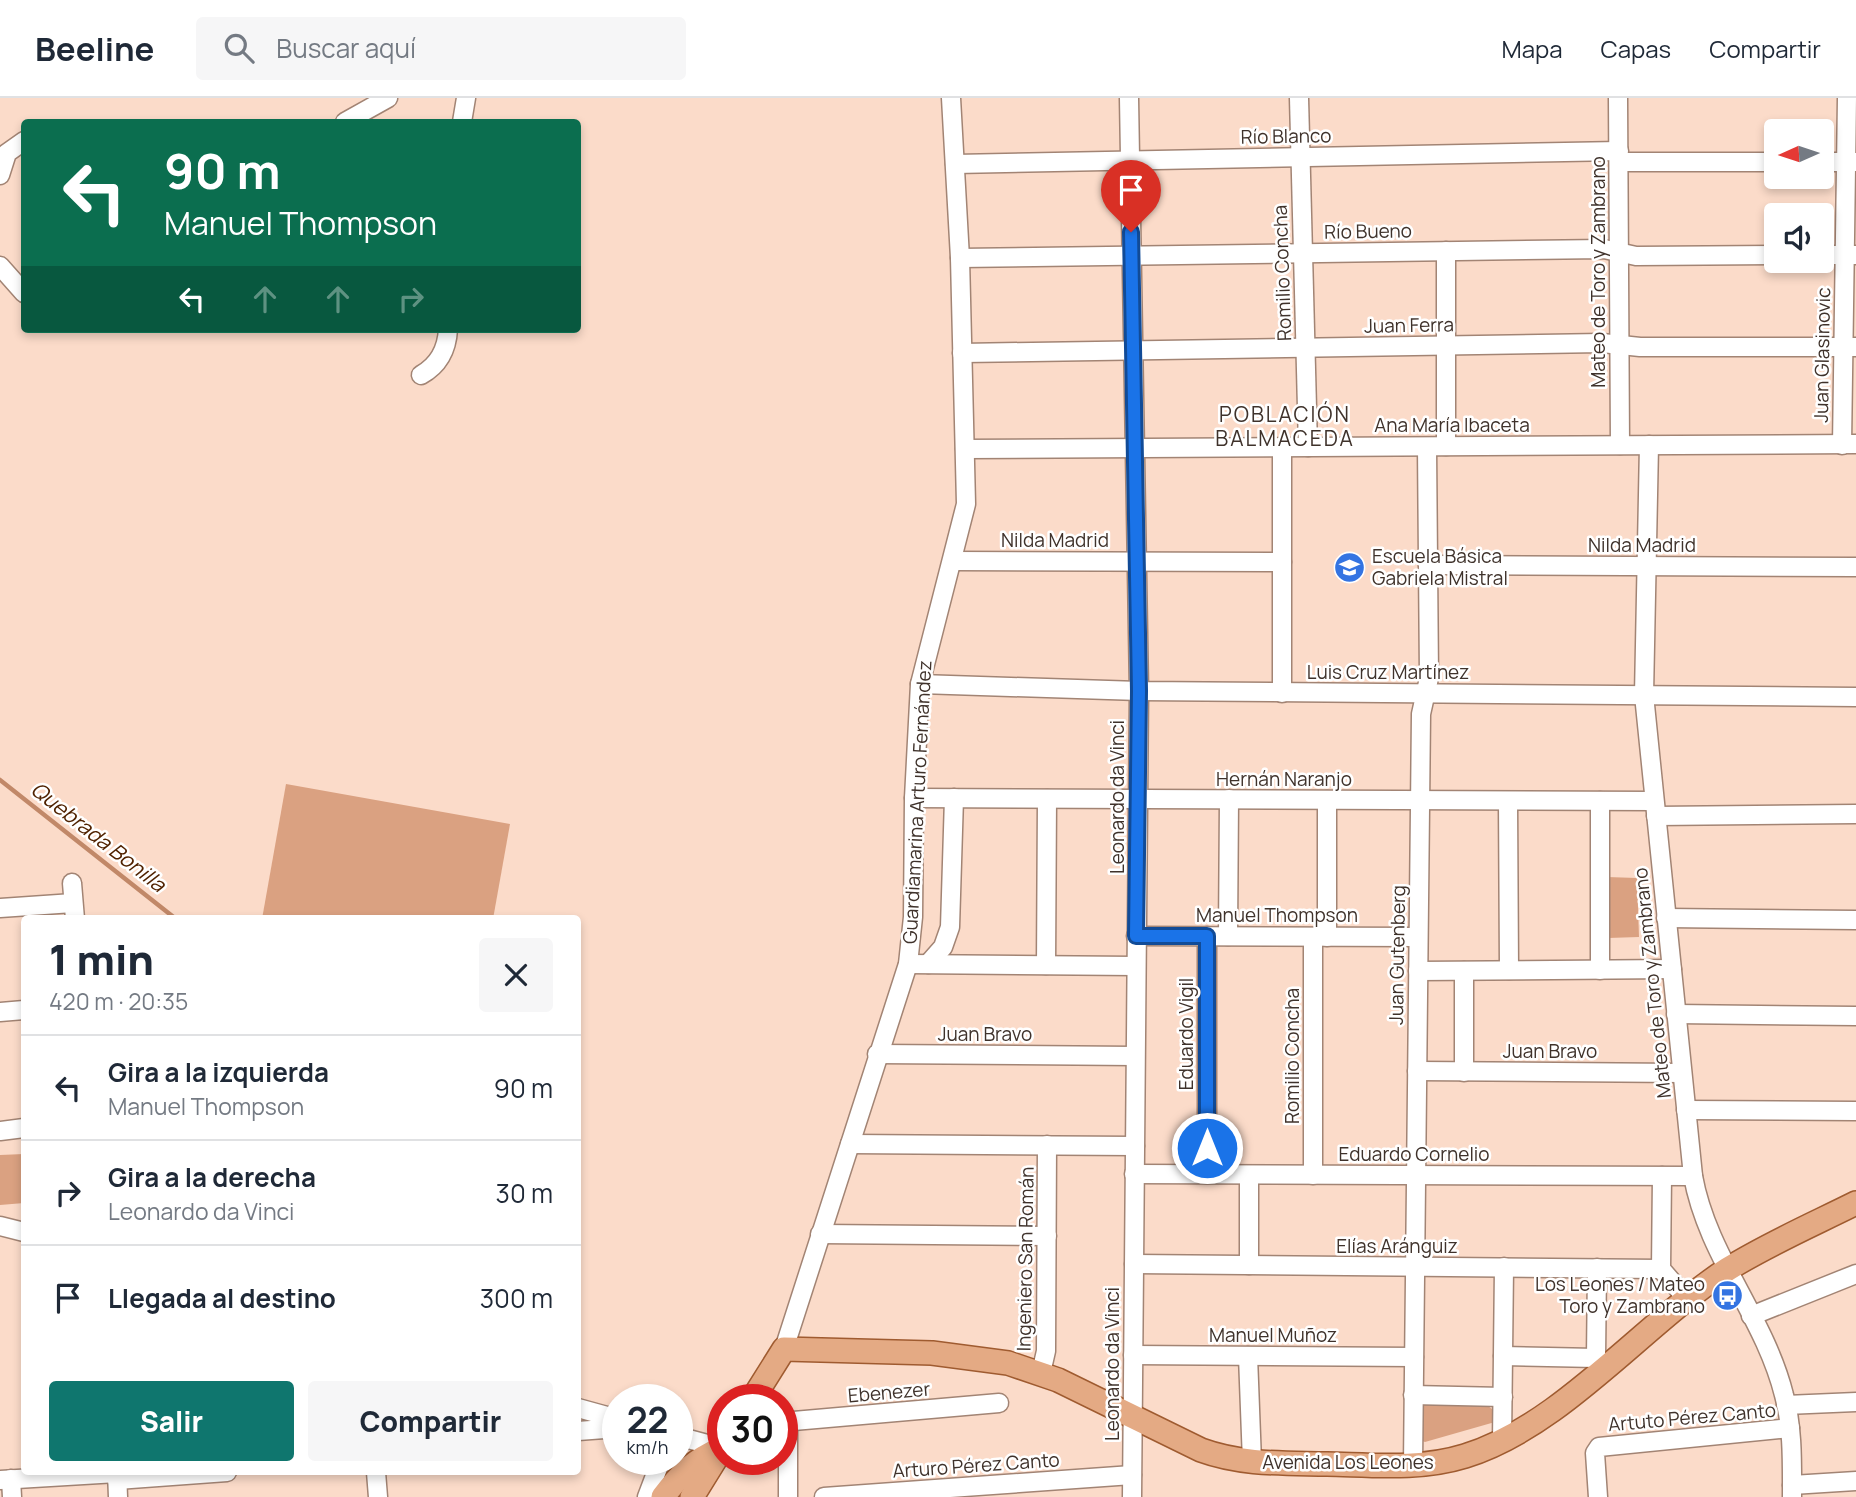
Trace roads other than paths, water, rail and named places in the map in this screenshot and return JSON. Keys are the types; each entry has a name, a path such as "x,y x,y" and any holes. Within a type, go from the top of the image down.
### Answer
{"main road":[{"name":"Avenida Los Leones","path":"784,1349 963,1355 1041,1373 1213,1455 1252,1462 1413,1465 1463,1457 1503,1441 1601,1363 1728,1270 1856,1203"},
{"name":"Guardiamarina Arturo Fernández","path":"762,1384 784,1349"},
{"path":"663,1497 683,1471 707,1455"},
{"path":"692,1497 707,1472"}],"street":[{"path":"350,119 388,98"},
{"path":"462,119 466,98"},
{"name":"Guardiamarina Arturo Fernández","path":"784,1349 908,964 913,918 914,798 920,684 925,655 953,561 966,504 960,258 951,98"},
{"name":"Leonardo da Vinci","path":"1129,98 1139,691 1132,1497"},
{"name":"Romilio Concha","path":"1299,98 1308,447"},
{"name":"Mateo de Toro y Zambrano","path":"1618,98 1620,445"},
{"name":"Juan Glasinovic","path":"1847,98 1851,162 1849,444"},
{"path":"0,175 7,153 21,143"},
{"name":"Río Blanco","path":"955,164 1300,157 1619,157 1764,162"},
{"name":"Río Bueno","path":"960,258 1604,249 1636,256 1764,255"},
{"path":"1446,251 1446,446"},
{"path":"0,266 21,290"},
{"path":"421,375 433,368 447,345 447,333"},
{"name":"Juan Ferra","path":"962,353 1446,345 1850,347"},
{"name":"Ana María Ibaceta","path":"965,449 1849,444"},
{"name":"Mateo de Toro y Zambrano","path":"1649,445 1644,695 1693,1176 1701,1213 1780,1382 1790,1429 1792,1491"},
{"path":"1282,447 1282,693"},
{"name":"Juan Gutenberg","path":"1413,1465 1421,714 1429,678 1427,447"},
{"name":"Nilda Madrid","path":"953,561 1282,562"},
{"name":"Nilda Madrid","path":"1428,565 1856,567"},
{"name":"Luis Cruz Martínez","path":"920,684 1282,693 1856,697"},
{"name":"Hernán Naranjo","path":"914,798 1600,801 1655,808 1856,814"},
{"name":"Guardiamarina Arturo Fernández","path":"928,964 943,947 950,928 954,798"},
{"path":"1046,965 1047,799"},
{"path":"1228,936 1229,799"},
{"name":"Romilio Concha","path":"1313,1175 1327,800"},
{"path":"1508,801 1509,970"},
{"name":"Mateo de Toro y Zambrano","path":"1600,801 1600,970"},
{"path":"0,908 74,911 72,883"},
{"path":"1666,918 1856,920"},
{"name":"Manuel Thompson","path":"1136,936 1418,937"},
{"name":"Eduardo Vigil","path":"1207,936 1207,1174"},
{"path":"908,964 1136,966"},
{"path":"1418,971 1672,969"},
{"path":"1464,971 1464,1072"},
{"path":"0,1012 21,1010"},
{"path":"1676,1014 1856,1016"},
{"name":"Juan Bravo","path":"877,1054 1135,1056"},
{"name":"Juan Bravo","path":"1417,1071 1682,1073"},
{"path":"1686,1110 1856,1111"},
{"path":"0,1131 21,1128"},
{"path":"850,1144 1135,1146"},
{"name":"Ingeniero San Román","path":"1041,1373 1046,1351 1047,1145"},
{"name":"Eduardo Cornelio","path":"1134,1174 1693,1176"},
{"path":"1249,1175 1249,1265"},
{"path":"1662,1176 1661,1269 1688,1300"},
{"path":"0,1226 21,1231"},
{"path":"820,1234 1047,1236"},
{"name":"Elías Aránguiz","path":"1134,1264 1661,1269"},
{"path":"1503,1441 1504,1267"},
{"path":"1503,1356 1601,1363 1597,1268"},
{"path":"1751,1316 1856,1274"},
{"name":"Manuel Muñoz","path":"1133,1355 1414,1357"},
{"path":"1248,1356 1252,1462"},
{"path":"1413,1395 1503,1397"},
{"name":"Artuto Pérez Canto","path":"1786,1405 1856,1402"},
{"name":"Ebenezer","path":"798,1420 999,1403"},
{"path":"581,1409 602,1415"},
{"path":"581,1431 602,1429"},
{"name":"Artuto Pérez Canto","path":"1598,1497 1595,1452 1599,1447 1790,1429"},
{"path":"8,1486 185,1475"},
{"path":"376,1475 378,1497"},
{"path":"647,1497 655,1475"},
{"path":"787,1475 788,1497"},
{"name":"Arturo Pérez Canto","path":"824,1497 1132,1475"},
{"path":"1792,1491 1856,1481"}],"waterway":[{"name":"Quebrada Bonilla","path":"0,780 171,915"}],"place":[{"name":"Escuela Básica Gabriela Mistral","path":"1349,567"},
{"name":"Los Leones / Mateo Toro y Zambrano","path":"1728,1295"}],"district":[{"name":"POBLACIÓN BALMACEDA","path":"1285,427"}]}
